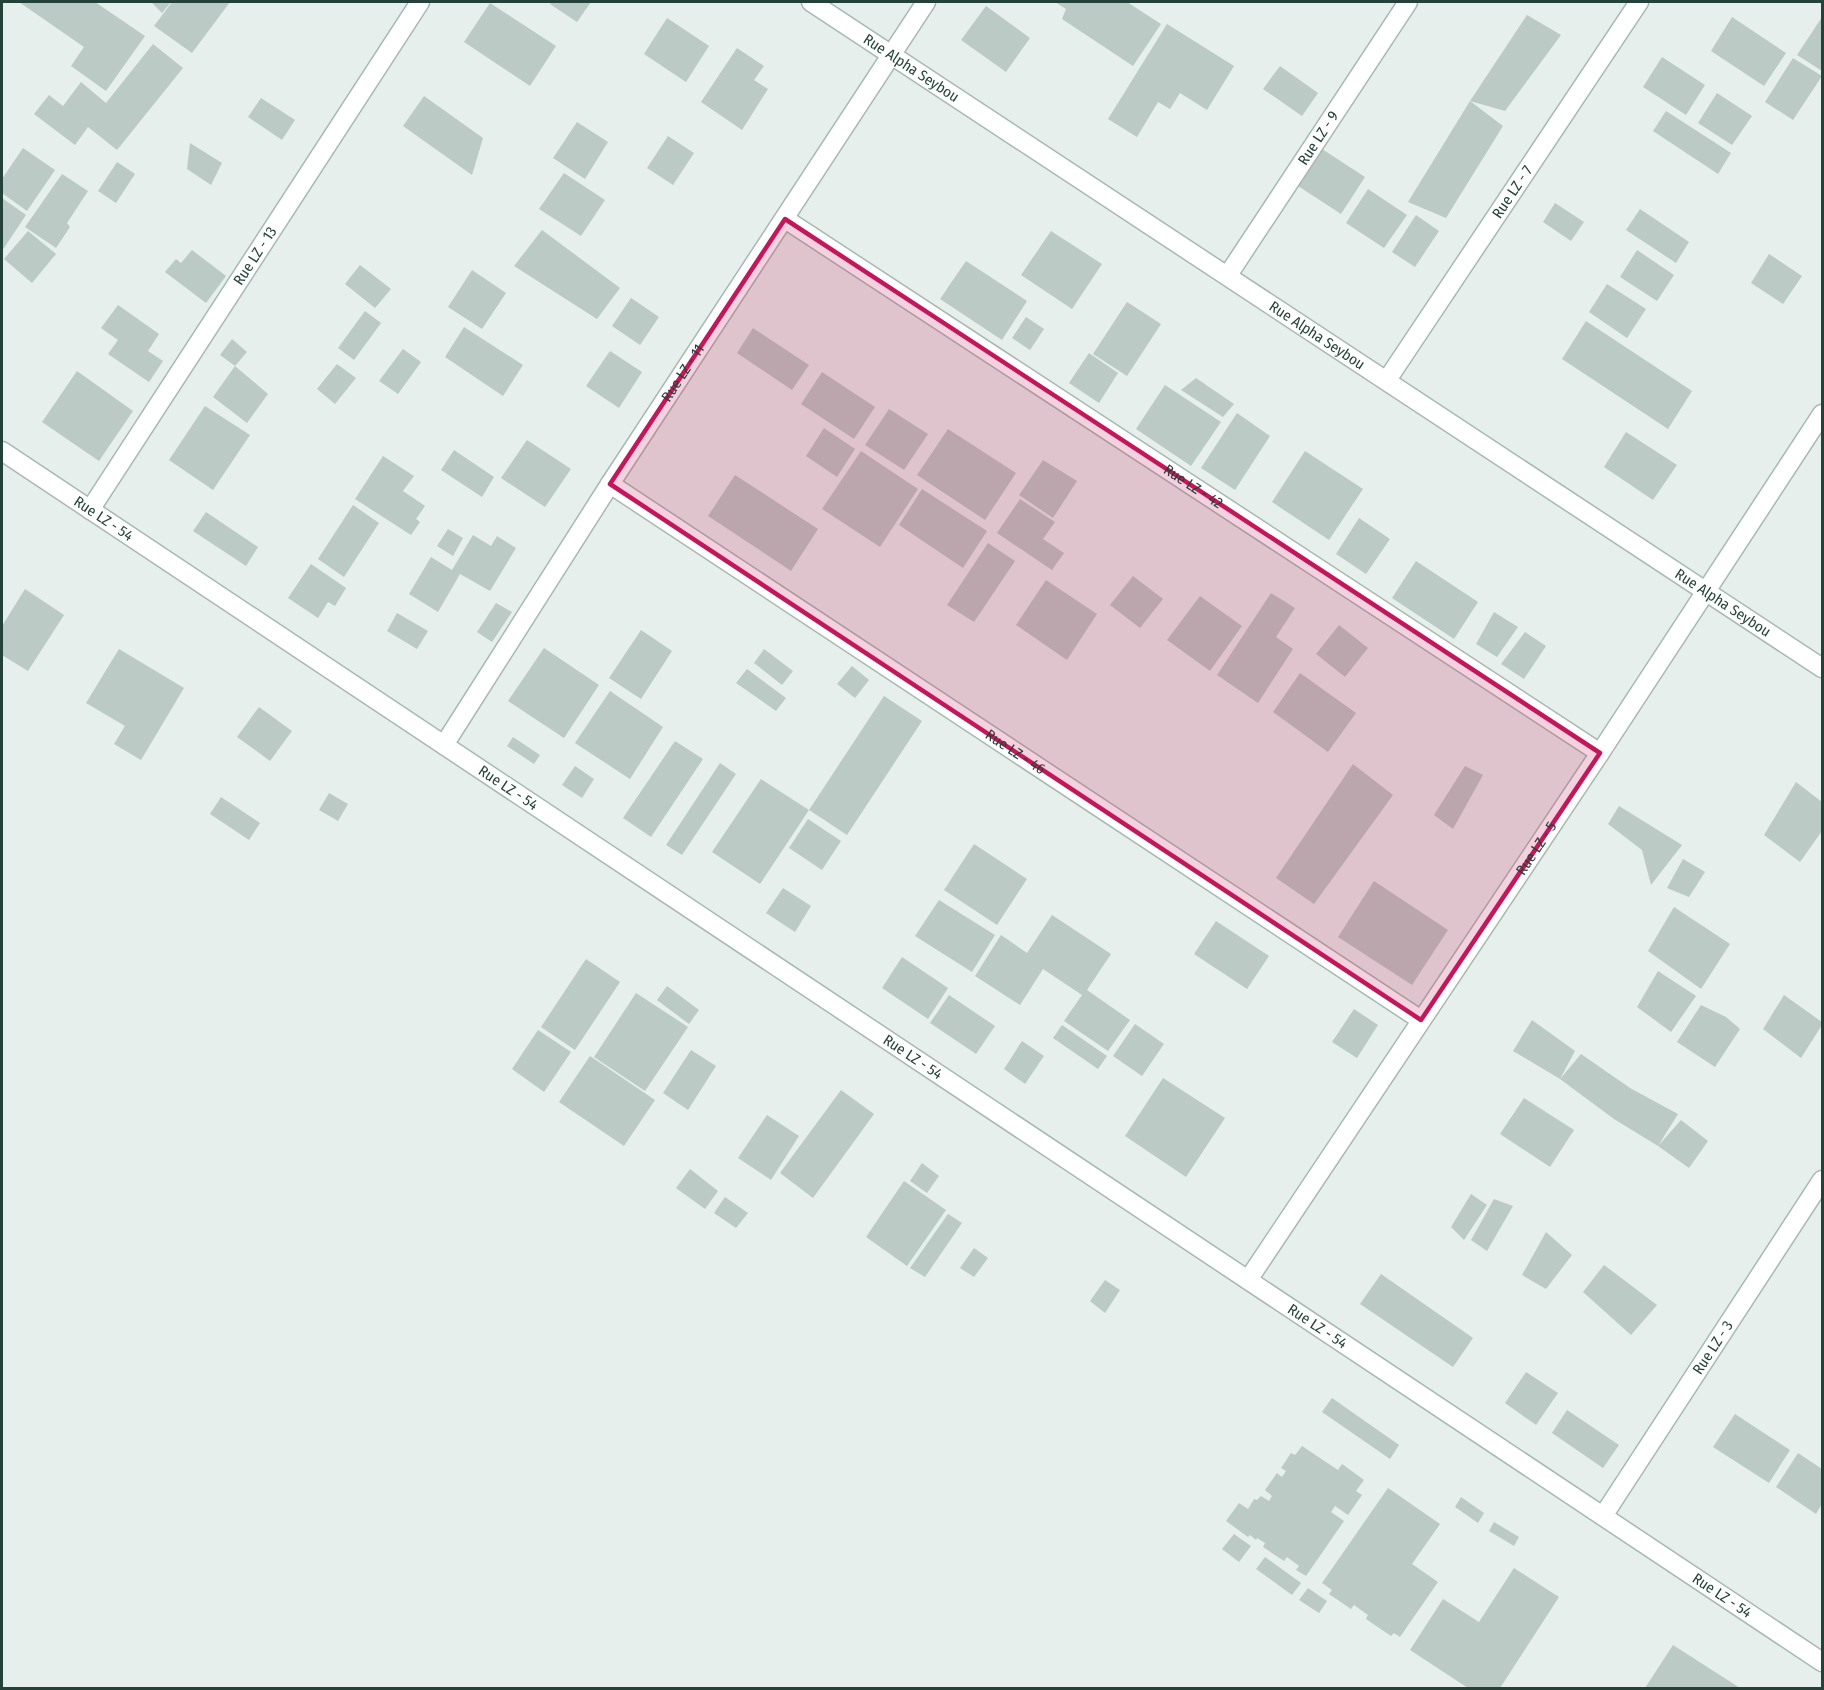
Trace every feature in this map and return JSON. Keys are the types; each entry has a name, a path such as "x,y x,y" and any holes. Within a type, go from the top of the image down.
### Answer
{"street":[{"name":"Rue LZ - 13","path":"90,510 420,2"},
{"name":"Rue Alpha Seybou","path":"811,2 1822,668"},
{"name":"Rue LZ - 11","path":"444,745 610,484 926,2"},
{"name":"Rue LZ - 9","path":"1228,275 1408,2"},
{"name":"Rue LZ - 7","path":"1387,380 1639,2"},
{"name":"Rue LZ - 42","path":"785,219 1600,753"},
{"name":"Rue LZ - 5","path":"1248,1280 1600,753 1822,414"},
{"name":"Rue LZ - 54","path":"2,451 1822,1662"},
{"name":"Rue LZ - 46","path":"610,484 1421,1020"},
{"name":"Rue LZ - 3","path":"1603,1516 1822,1180"}],"highlighted area":[{"path":"785,219 1600,753 1421,1020 610,484"}],"building":[{"path":"19,2 95,2 145,36 106,91 71,66 84,47"},
{"path":"151,2 171,2 162,13"},
{"path":"172,2 230,2 192,53 154,26"},
{"path":"552,2 591,2 577,22 550,4"},
{"path":"1055,2 1127,2 1161,24 1133,66 1062,19 1066,9"},
{"path":"490,3 556,46 530,86 464,42"},
{"path":"986,6 1030,38 1006,72 961,40"},
{"path":"1527,15 1561,35 1505,111 1470,101"},
{"path":"1732,17 1786,53 1764,86 1711,51"},
{"path":"1822,17 1822,71 1797,55"},
{"path":"667,18 709,46 686,82 644,54"},
{"path":"1167,24 1234,66 1207,110 1180,93 1170,109 1158,102 1137,137 1108,119"},
{"path":"153,44 183,68 117,150 88,127 75,145 34,114 49,95 63,106 81,82 106,103"},
{"path":"737,48 764,66 754,80 768,89 742,130 701,102"},
{"path":"1662,57 1705,85 1686,115 1643,87"},
{"path":"1793,58 1822,76 1793,120 1765,102"},
{"path":"1280,66 1318,93 1302,116 1263,89"},
{"path":"1717,93 1752,116 1732,145 1698,123"},
{"path":"424,96 483,138 472,175 403,126"},
{"path":"261,98 295,120 282,140 248,117"},
{"path":"1470,101 1503,126 1446,218 1408,202"},
{"path":"1666,111 1731,153 1718,174 1653,131"},
{"path":"577,122 608,142 585,179 553,158"},
{"path":"668,136 694,153 673,185 647,168"},
{"path":"190,143 222,163 211,185 187,169"},
{"path":"23,148 55,170 27,211 2,193 2,179"},
{"path":"1322,149 1365,177 1341,214 1298,186"},
{"path":"117,162 135,174 116,203 98,191"},
{"path":"564,173 605,200 581,236 539,209"},
{"path":"62,174 88,191 67,223 70,227 56,248 25,227"},
{"path":"1368,189 1407,215 1384,248 1346,223"},
{"path":"2,198 26,215 2,251"},
{"path":"1555,203 1584,222 1571,241 1543,222"},
{"path":"1640,209 1689,242 1676,263 1626,230"},
{"path":"1416,215 1439,231 1415,267 1392,252"},
{"path":"542,230 620,288 597,319 514,266"},
{"path":"28,231 56,254 32,283 4,259"},
{"path":"1051,231 1102,264 1072,309 1021,275"},
{"path":"192,250 226,276 206,303 165,272 176,259 181,263"},
{"path":"1637,250 1674,275 1657,301 1620,277"},
{"path":"1769,254 1802,276 1783,304 1751,283"},
{"path":"966,261 1027,301 1002,340 940,299"},
{"path":"360,265 391,289 375,308 345,284"},
{"path":"472,270 506,293 482,329 448,307"},
{"path":"1607,284 1646,309 1627,338 1589,312"},
{"path":"631,298 659,317 640,345 612,326"},
{"path":"1127,302 1161,324 1127,376 1093,354"},
{"path":"118,305 159,334 148,351 163,361 149,382 108,354 118,340 101,328"},
{"path":"365,311 381,323 354,360 338,348"},
{"path":"1026,317 1044,329 1030,350 1012,338"},
{"path":"1586,321 1692,391 1668,429 1562,359"},
{"path":"464,327 523,365 503,396 445,357"},
{"path":"753,328 809,365 792,390 737,353"},
{"path":"232,339 247,352 235,366 220,355"},
{"path":"403,349 421,362 398,394 379,381"},
{"path":"610,351 642,372 619,408 586,386"},
{"path":"1089,353 1118,373 1099,403 1069,383"},
{"path":"337,364 356,378 335,404 317,389"},
{"path":"235,366 268,394 247,423 213,397"},
{"path":"77,371 133,411 99,461 42,422"},
{"path":"822,372 875,407 854,439 801,404"},
{"path":"1196,378 1234,404 1223,417 1181,390"},
{"path":"1165,385 1221,422 1191,466 1136,429"},
{"path":"205,406 250,435 213,490 169,460"},
{"path":"889,409 928,434 904,470 865,445"},
{"path":"1237,413 1270,436 1235,490 1201,468"},
{"path":"824,428 855,449 837,477 806,456"},
{"path":"948,429 1016,473 985,520 917,475"},
{"path":"1626,432 1677,465 1653,500 1604,467"},
{"path":"527,440 571,469 545,507 501,478"},
{"path":"454,450 494,477 482,497 441,470"},
{"path":"861,451 918,489 880,547 822,509"},
{"path":"1305,451 1363,489 1329,540 1272,502"},
{"path":"383,456 414,476 403,491 425,506 416,519 420,522 411,535 355,499"},
{"path":"1043,460 1077,481 1053,518 1019,495"},
{"path":"735,475 818,529 791,571 708,516"},
{"path":"922,489 987,531 963,568 899,525"},
{"path":"1020,499 1055,522 1043,539 1064,553 1052,570 997,533"},
{"path":"353,505 379,523 344,577 318,559"},
{"path":"206,512 258,547 246,566 193,531"},
{"path":"1359,518 1390,539 1366,574 1336,554"},
{"path":"448,529 463,538 453,556 437,546"},
{"path":"473,535 491,546 497,536 516,548 490,591 460,574 438,612 409,594 431,557 452,570"},
{"path":"988,543 1015,561 974,622 947,605"},
{"path":"1416,561 1478,602 1454,639 1392,598"},
{"path":"311,564 346,588 335,606 328,602 318,618 288,598"},
{"path":"1133,576 1163,599 1140,628 1110,605"},
{"path":"1046,580 1097,614 1067,660 1016,625"},
{"path":"25,589 64,615 28,671 2,655 2,626"},
{"path":"1271,593 1295,608 1276,637 1293,649 1258,703 1217,675"},
{"path":"1200,596 1242,626 1210,671 1167,640"},
{"path":"496,603 512,612 492,642 477,632"},
{"path":"1494,612 1518,627 1497,657 1476,644"},
{"path":"397,613 428,631 417,649 387,631"},
{"path":"1339,625 1368,648 1345,677 1316,654"},
{"path":"641,630 672,651 641,699 609,678"},
{"path":"1525,632 1546,646 1524,679 1501,664"},
{"path":"544,648 599,685 564,738 508,701"},
{"path":"119,649 184,688 141,760 114,744 125,726 86,703"},
{"path":"764,649 793,671 782,685 754,663"},
{"path":"852,666 869,680 855,698 837,684"},
{"path":"747,669 786,698 776,711 736,683"},
{"path":"1300,673 1356,713 1328,752 1273,712"},
{"path":"610,691 663,727 630,779 575,743"},
{"path":"884,696 922,721 847,835 809,810"},
{"path":"259,707 292,731 270,761 237,737"},
{"path":"513,737 540,755 534,764 507,746"},
{"path":"675,741 703,759 651,837 623,818"},
{"path":"720,763 736,774 682,855 666,845"},
{"path":"1353,764 1393,795 1314,904 1276,878"},
{"path":"575,766 594,779 582,798 562,785"},
{"path":"1465,766 1483,775 1453,829 1434,815"},
{"path":"761,779 809,810 760,884 712,852"},
{"path":"1796,782 1822,802 1822,831 1800,862 1764,835"},
{"path":"329,793 348,804 338,821 319,810"},
{"path":"221,797 260,823 249,840 210,814"},
{"path":"1619,806 1682,845 1651,885 1642,850 1608,824"},
{"path":"808,819 841,841 822,870 789,848"},
{"path":"974,844 1027,879 997,925 944,890"},
{"path":"1683,859 1705,872 1689,897 1667,888"},
{"path":"1374,881 1448,930 1412,985 1338,937"},
{"path":"783,888 811,906 795,932 766,913"},
{"path":"939,900 995,935 972,972 915,936"},
{"path":"1674,907 1730,944 1701,989 1648,951"},
{"path":"1052,915 1111,954 1087,990 1130,1020 1108,1051 1064,1021 1082,995 1043,969 1020,1005 975,976 1001,935 1027,953"},
{"path":"1216,921 1269,956 1247,989 1194,954"},
{"path":"902,957 948,988 928,1019 882,988"},
{"path":"586,959 620,982 575,1050 541,1027"},
{"path":"1658,971 1696,996 1671,1032 1637,1007"},
{"path":"667,986 699,1010 689,1024 657,1000"},
{"path":"636,993 688,1027 645,1091 594,1057"},
{"path":"949,995 995,1026 976,1054 930,1023"},
{"path":"1784,995 1822,1022 1801,1058 1763,1029"},
{"path":"1701,1005 1726,1017 1740,1029 1715,1067 1677,1042"},
{"path":"1354,1009 1378,1025 1357,1058 1332,1042"},
{"path":"1532,1020 1575,1051 1560,1079 1513,1051"},
{"path":"1135,1024 1164,1044 1142,1076 1113,1056"},
{"path":"1062,1025 1107,1056 1098,1069 1053,1038"},
{"path":"538,1030 571,1052 544,1092 512,1069"},
{"path":"1022,1041 1044,1056 1025,1084 1004,1069"},
{"path":"691,1050 716,1066 688,1110 663,1093"},
{"path":"1581,1054 1630,1088 1678,1114 1658,1146 1614,1119 1560,1079"},
{"path":"590,1056 655,1100 624,1146 559,1102"},
{"path":"1163,1078 1225,1118 1186,1177 1125,1136"},
{"path":"841,1090 874,1114 813,1198 780,1173"},
{"path":"1524,1098 1574,1130 1550,1167 1500,1134"},
{"path":"767,1115 799,1136 771,1180 738,1158"},
{"path":"1681,1120 1708,1141 1689,1168 1658,1146"},
{"path":"922,1163 939,1176 927,1193 910,1181"},
{"path":"690,1169 718,1191 705,1209 676,1188"},
{"path":"904,1181 946,1210 907,1266 866,1237"},
{"path":"1471,1194 1487,1205 1464,1240 1451,1227"},
{"path":"725,1197 748,1213 736,1228 714,1213"},
{"path":"1494,1199 1513,1206 1487,1251 1471,1240"},
{"path":"948,1214 962,1223 925,1277 910,1268"},
{"path":"1546,1232 1572,1255 1546,1289 1522,1275"},
{"path":"974,1248 988,1258 974,1277 960,1268"},
{"path":"1604,1265 1657,1305 1631,1335 1583,1292"},
{"path":"1381,1274 1473,1338 1453,1367 1360,1304"},
{"path":"1105,1280 1120,1290 1105,1313 1090,1301"},
{"path":"1526,1372 1558,1393 1536,1425 1505,1403"},
{"path":"1332,1398 1399,1445 1390,1459 1322,1412"},
{"path":"1567,1410 1619,1445 1603,1468 1552,1433"},
{"path":"1735,1414 1790,1450 1769,1483 1713,1447"},
{"path":"1302,1446 1338,1470 1342,1464 1364,1480 1356,1491 1362,1495 1348,1515 1335,1506 1331,1512 1344,1521 1306,1576 1296,1570 1299,1566 1287,1557 1284,1561 1263,1547 1265,1543 1250,1535 1248,1537 1226,1521 1239,1503 1248,1509 1254,1499 1257,1500 1261,1496 1269,1501 1272,1496 1265,1490 1277,1473 1282,1477 1286,1471 1281,1468 1291,1453 1295,1455"},
{"path":"1798,1453 1822,1469 1822,1504 1816,1514 1776,1487"},
{"path":"1388,1488 1440,1524 1412,1564 1438,1582 1400,1637 1394,1633 1391,1636 1366,1619 1368,1615 1354,1605 1351,1609 1329,1594 1332,1590 1322,1583"},
{"path":"1461,1497 1484,1513 1478,1523 1455,1507"},
{"path":"1494,1522 1519,1537 1514,1546 1489,1531"},
{"path":"1234,1534 1251,1546 1239,1562 1222,1549"},
{"path":"1265,1557 1301,1583 1292,1595 1256,1569"},
{"path":"1514,1568 1559,1597 1500,1688 1468,1688 1410,1650 1443,1599 1479,1622"},
{"path":"1308,1588 1327,1601 1319,1613 1299,1600"},
{"path":"1673,1645 1740,1688 1645,1688"}]}
